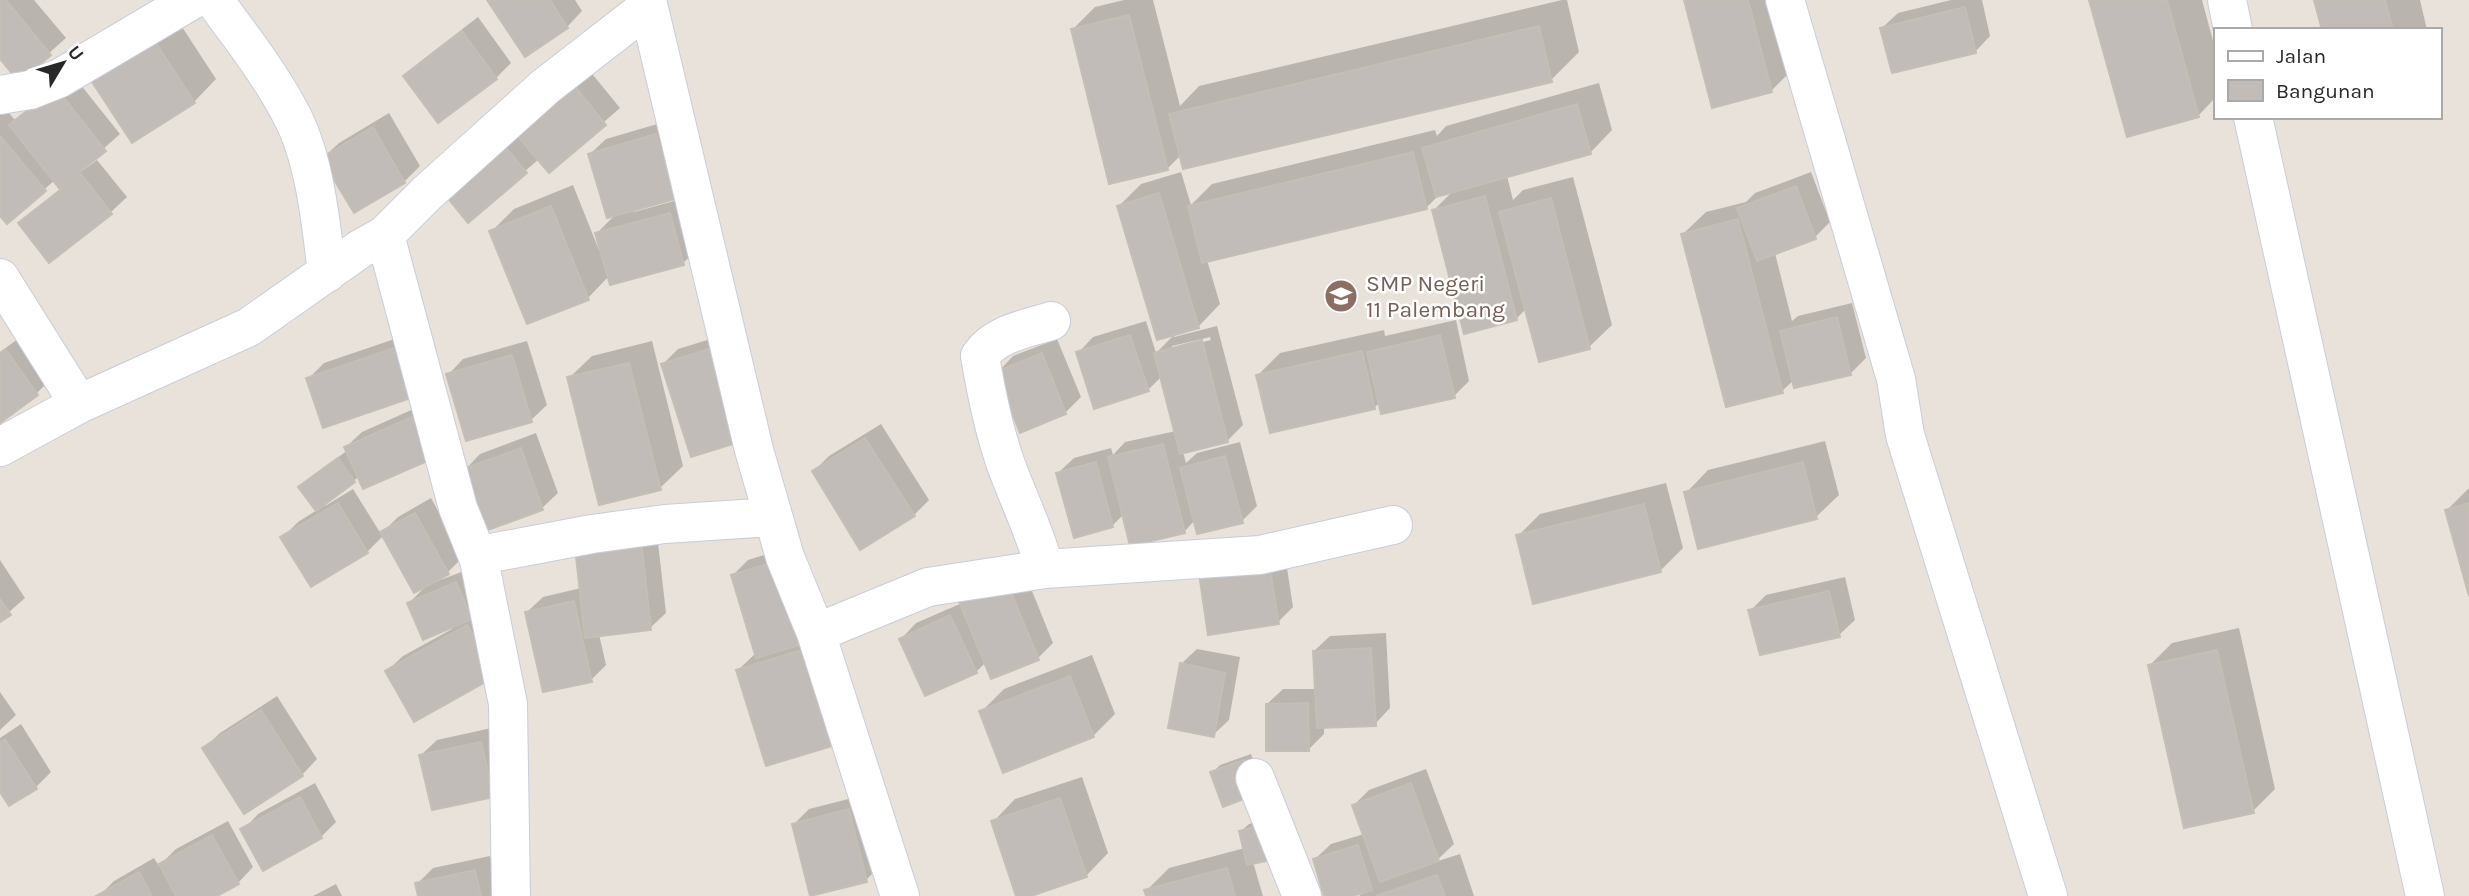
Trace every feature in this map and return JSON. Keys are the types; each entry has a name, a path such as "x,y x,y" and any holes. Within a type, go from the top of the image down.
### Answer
{"street":[{"path":"0,95 30,90 60,78 192,0"},
{"path":"214,0 256,57 293,117 319,209 327,273"},
{"path":"1785,0 1896,379 1905,435 2048,896"},
{"path":"2227,0 2233,28"},
{"path":"0,447 79,404 249,327 385,235 426,193 546,86 647,3 754,450 785,557 816,633 900,896"},
{"path":"2253,119 2424,896"},
{"path":"385,235 458,508 479,559 508,704 511,896"},
{"path":"0,278 79,404"},
{"path":"1045,569 1036,536 1005,462 988,403 980,356 985,348 998,338 1051,321"},
{"path":"479,559 491,553 652,525 773,517"},
{"path":"816,633 928,587 1045,569 1260,555 1393,525"},
{"path":"1255,778 1302,896"}],"building":[{"path":"0,0 6,0 51,55 19,82 0,59"},
{"path":"487,0 550,0 568,28 525,57"},
{"path":"1684,0 1748,0 1772,92 1712,108"},
{"path":"2089,0 2167,0 2199,117 2127,137"},
{"path":"2314,0 2385,0 2392,28 2321,28"},
{"path":"1965,7 1976,53 1892,73 1880,28"},
{"path":"1129,15 1168,170 1109,184 1071,29"},
{"path":"1539,26 1552,82 1183,169 1169,114"},
{"path":"148,31 195,103 132,143 85,71"},
{"path":"462,31 497,79 438,123 403,76"},
{"path":"573,84 606,125 549,173 515,133"},
{"path":"56,88 106,151 59,188 9,125"},
{"path":"1577,104 1591,154 1436,197 1422,148"},
{"path":"373,127 405,183 354,213 321,158"},
{"path":"656,134 675,199 607,218 588,154"},
{"path":"0,136 46,191 7,224 0,216"},
{"path":"501,142 527,173 468,223 442,191"},
{"path":"1413,152 1427,209 1202,263 1188,206"},
{"path":"81,174 112,214 49,263 18,223"},
{"path":"1796,186 1816,239 1757,261 1737,208"},
{"path":"1159,193 1199,328 1157,340 1117,206"},
{"path":"1485,196 1517,320 1464,334 1432,210"},
{"path":"1551,198 1590,349 1539,362 1499,212"},
{"path":"551,206 589,300 527,324 489,231"},
{"path":"670,213 684,265 610,285 595,233"},
{"path":"1738,219 1783,393 1726,407 1681,234"},
{"path":"1837,317 1851,375 1794,388 1780,331"},
{"path":"1130,335 1149,391 1094,409 1076,352"},
{"path":"1440,335 1455,398 1381,414 1367,352"},
{"path":"1202,340 1228,442 1180,454 1154,353"},
{"path":"403,345 420,395 323,428 306,378"},
{"path":"712,348 742,441 691,457 661,364"},
{"path":"6,350 38,395 0,423 0,354"},
{"path":"1362,351 1375,409 1270,433 1256,375"},
{"path":"1042,353 1066,414 1020,433 996,372"},
{"path":"512,355 532,422 466,441 446,374"},
{"path":"629,363 661,490 599,505 567,377"},
{"path":"414,416 432,459 363,489 344,447"},
{"path":"865,438 915,516 860,550 812,471"},
{"path":"1163,444 1185,533 1130,546 1108,457"},
{"path":"521,448 543,510 485,531 463,469"},
{"path":"1225,456 1243,523 1197,534 1180,468"},
{"path":"338,458 355,482 316,511 298,487"},
{"path":"1096,462 1113,527 1074,538 1056,473"},
{"path":"1803,462 1817,519 1698,549 1684,492"},
{"path":"338,503 368,553 311,587 280,537"},
{"path":"2469,503 2469,596 2445,510"},
{"path":"1644,504 1661,572 1533,604 1516,535"},
{"path":"415,513 449,574 414,593 380,532"},
{"path":"642,548 651,630 585,638 576,556"},
{"path":"781,560 806,643 756,658 731,575"},
{"path":"1270,570 1279,624 1208,635 1200,580"},
{"path":"1006,580 1039,660 991,679 958,599"},
{"path":"456,582 472,619 423,640 407,603"},
{"path":"1829,591 1840,637 1760,655 1748,610"},
{"path":"0,599 11,615 0,622"},
{"path":"574,601 592,682 543,692 525,612"},
{"path":"950,615 977,673 925,696 899,639"},
{"path":"467,625 496,676 414,722 385,671"},
{"path":"1371,648 1376,726 1317,728 1313,651"},
{"path":"805,649 835,745 766,766 736,670"},
{"path":"2217,650 2254,813 2184,828 2148,665"},
{"path":"1180,663 1225,673 1214,737 1168,728"},
{"path":"1070,676 1094,737 1003,773 979,711"},
{"path":"1308,703 1309,751 1266,751 1266,704"},
{"path":"261,710 303,776 244,814 202,748"},
{"path":"5,739 37,789 9,806 0,792 0,742"},
{"path":"481,742 494,797 432,810 419,755"},
{"path":"1244,760 1257,794 1223,807 1210,772"},
{"path":"1411,783 1439,861 1380,882 1352,805"},
{"path":"300,797 322,838 263,871 240,829"},
{"path":"1060,798 1087,877 1031,896 1016,896 991,821"},
{"path":"849,809 867,882 810,896 792,824"},
{"path":"1268,824 1276,859 1247,865 1239,831"},
{"path":"212,835 239,884 217,896 176,896 159,864"},
{"path":"1358,845 1372,890 1352,896 1324,896 1313,859"},
{"path":"1227,868 1235,896 1146,896 1144,890"},
{"path":"475,870 481,896 418,896 415,883"},
{"path":"139,872 152,896 96,896"},
{"path":"1437,875 1445,896 1376,896"}],"place":[{"name":"SMP Negeri 11 Palembang","path":"1341,296"}]}
